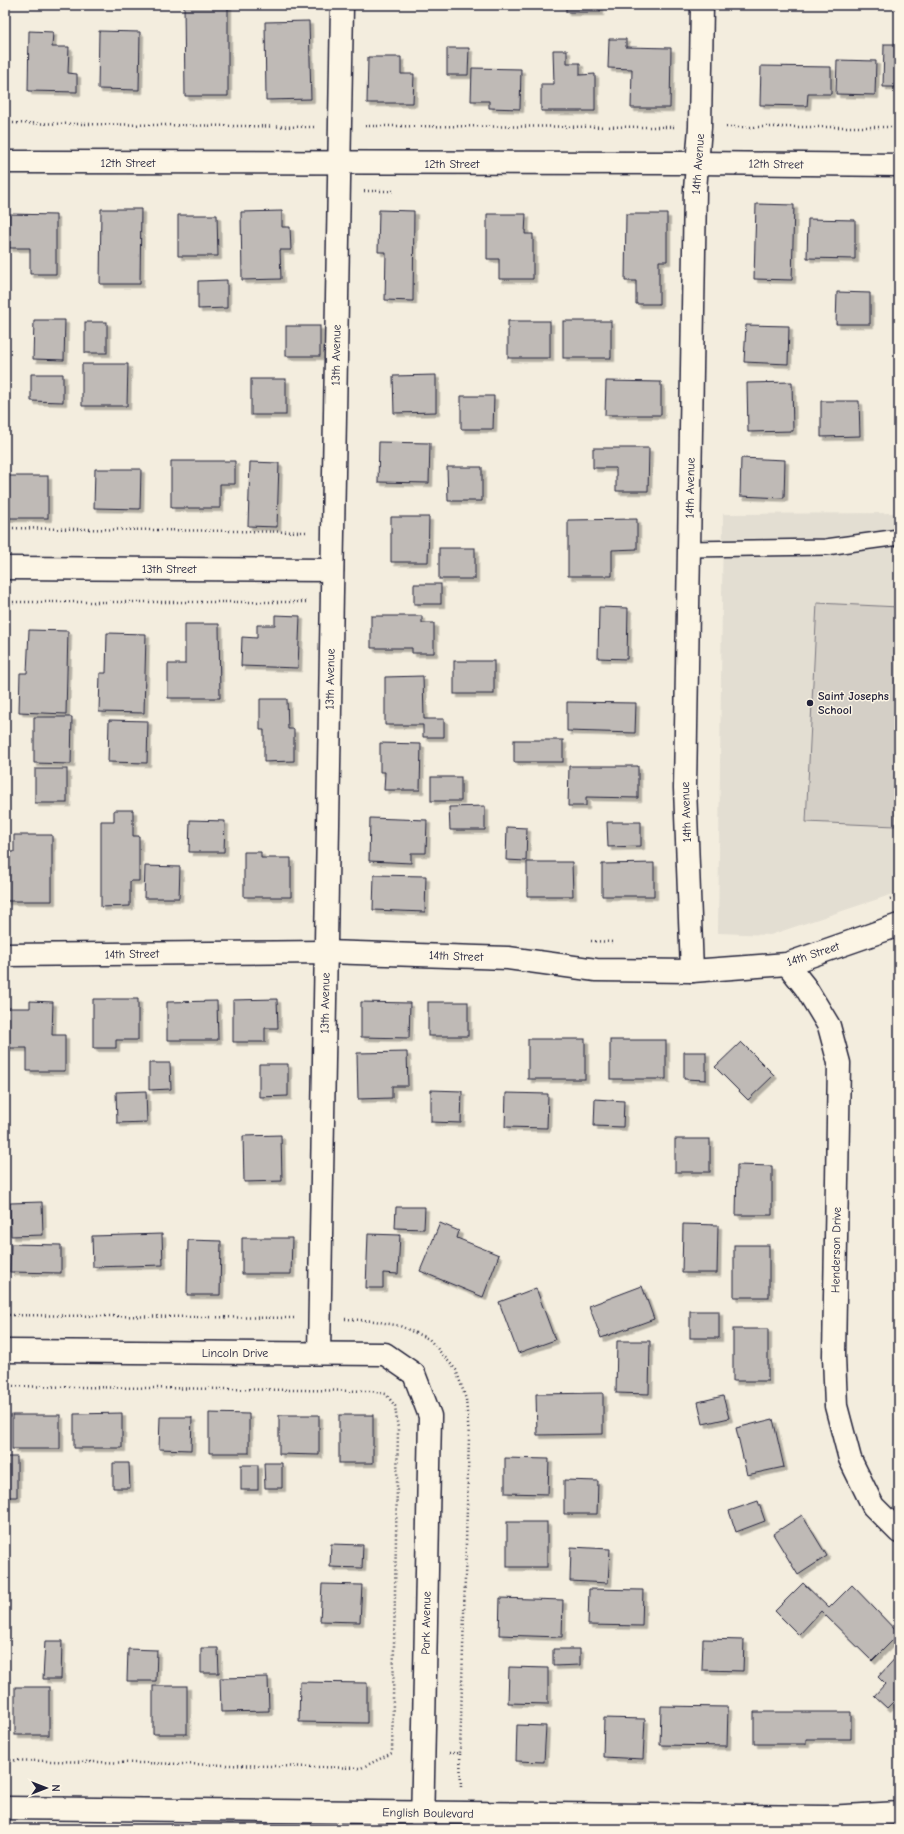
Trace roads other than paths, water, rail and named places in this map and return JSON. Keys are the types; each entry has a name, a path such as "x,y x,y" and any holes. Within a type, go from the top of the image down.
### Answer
{"street":[{"name":"13th Avenue","path":"319,1353 342,5"},
{"name":"14th Avenue","path":"692,971 685,788 697,163 700,127 702,5"},
{"name":"12th Street","path":"5,162 340,164 697,163 899,165"},
{"name":"13th Street","path":"5,568 332,570"},
{"name":"14th Street","path":"5,956 326,952 508,958 596,970 692,971 787,964 899,924"},
{"name":"Henderson Drive","path":"787,964 806,988 829,1026 839,1063 834,1356 836,1406 850,1459 873,1506 899,1532"},
{"name":"Lincoln Drive","path":"5,1351 384,1354 414,1374 430,1416"},
{"name":"Park Avenue","path":"423,1821 430,1416"},
{"name":"English Boulevard","path":"5,1808 423,1821 827,1823 899,1813"}],"lane":[{"path":"689,550 826,547 899,536"}],"place":[{"name":"Saint Josephs School","path":"810,703"}]}
